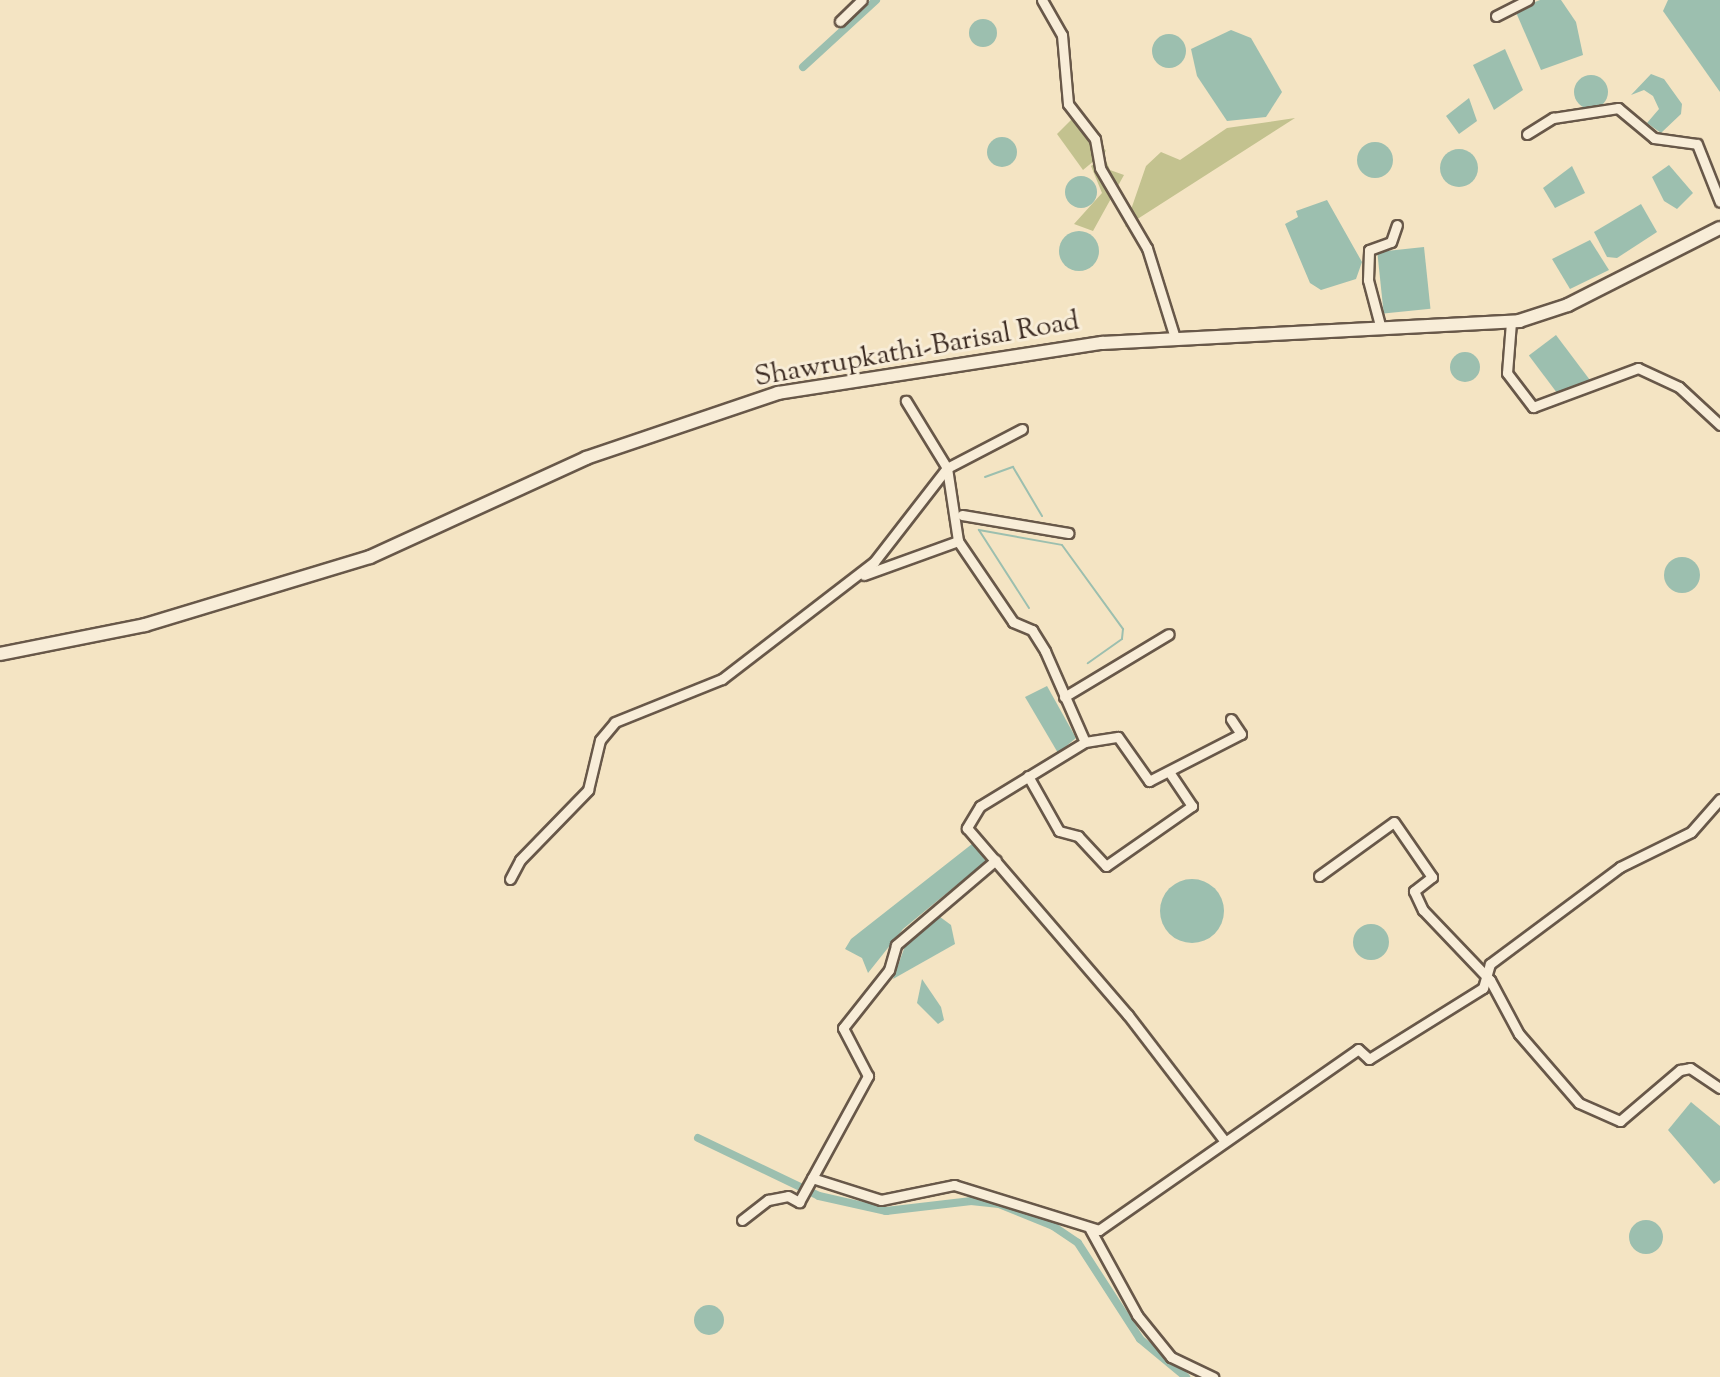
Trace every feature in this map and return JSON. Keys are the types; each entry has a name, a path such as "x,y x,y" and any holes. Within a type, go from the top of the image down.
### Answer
{"main road":[{"name":"Shawrupkathi-Barisal Road","path":"0,654 145,625 370,557 586,458 778,393 1102,343 1511,322 1568,305 1720,228"}],"street":[{"path":"840,21 862,0"},
{"path":"1042,0 1062,35 1068,104 1095,139 1100,168 1147,248 1175,338"},
{"path":"1496,16 1528,0"},
{"path":"1527,134 1553,118 1618,108 1654,138 1697,144 1720,202"},
{"path":"1381,329 1368,280 1369,250 1391,242 1397,225"},
{"path":"1511,322 1507,373 1533,407 1638,368 1679,387 1720,425"},
{"path":"906,401 947,468 958,541 1013,622 1032,630 1085,742"},
{"path":"510,879 520,860 588,790 600,740 615,722 722,679 874,562 947,468 1022,429"},
{"path":"962,515 1068,533"},
{"path":"846,584 958,541"},
{"path":"1064,697 1169,634"},
{"path":"1224,1140 967,828 980,806 1085,742 1118,737 1149,781 1170,773 1241,734 1231,719"},
{"path":"1028,776 1059,831 1078,836 1106,866 1192,806 1170,773"},
{"path":"1490,980 1490,964 1620,867 1691,832 1720,799"},
{"path":"1319,876 1394,822 1432,877 1414,891 1423,910 1490,980 1540,1063 1579,1103 1603,1109 1614,1120 1622,1119 1680,1070 1690,1068 1720,1088"},
{"path":"742,1220 768,1200 788,1196 799,1202 868,1076 843,1028 889,970 896,945 996,860"},
{"path":"811,1180 881,1200 954,1185 1099,1230 1358,1049 1369,1059 1412,1037 1490,980"},
{"path":"1090,1229 1137,1315 1171,1357 1213,1377"}],"shaded area":[{"path":"1540,0 1561,0 1576,22 1583,55 1541,70 1515,10"},
{"path":"1668,0 1720,0 1720,92 1663,11"},
{"path":"983,19 993,23 997,33 993,43 983,47 973,43 969,33 973,23"},
{"path":"1231,30 1251,38 1282,92 1266,117 1227,121 1197,76 1191,49"},
{"path":"1169,34 1181,39 1186,51 1181,63 1169,68 1157,63 1152,51 1157,39"},
{"path":"1505,49 1523,90 1494,110 1473,65"},
{"path":"1651,74 1664,79 1682,104 1681,114 1661,133 1647,123 1659,109 1653,96 1644,90 1631,95"},
{"path":"1591,75 1603,80 1608,92 1603,104 1591,109 1579,104 1574,92 1579,80"},
{"path":"1469,98 1477,121 1459,134 1446,116"},
{"path":"1079,112 1106,151 1083,170 1057,134"},
{"path":"1295,118 1125,227 1146,166 1161,152 1180,160 1227,128"},
{"path":"1002,137 1008,138 1016,146 1016,158 1008,166 1002,167 996,166 988,158 987,152 988,146 996,138"},
{"path":"1375,142 1387,148 1393,160 1387,172 1375,178 1363,172 1357,160 1363,148"},
{"path":"1459,149 1472,155 1478,168 1472,181 1459,187 1446,181 1440,168 1446,155"},
{"path":"1104,156 1110,170 1124,175 1093,231 1074,224 1102,193 1091,166"},
{"path":"1669,165 1693,193 1677,209 1664,201 1652,177"},
{"path":"1572,166 1585,193 1555,208 1543,188"},
{"path":"1081,176 1092,181 1097,192 1092,203 1081,208 1070,203 1065,192 1070,181"},
{"path":"1327,200 1362,262 1356,279 1321,290 1310,283 1285,224 1298,217 1296,211"},
{"path":"1641,204 1657,232 1617,258 1607,257 1594,232"},
{"path":"1079,231 1093,237 1099,251 1093,265 1079,271 1065,265 1059,251 1065,237"},
{"path":"1590,240 1609,270 1570,289 1552,259"},
{"path":"1424,247 1430,309 1384,314 1377,252"},
{"path":"1556,335 1590,380 1563,400 1529,355"},
{"path":"1465,352 1476,356 1480,367 1476,378 1465,382 1454,378 1450,367 1454,356"},
{"path":"1682,557 1695,562 1700,575 1695,588 1682,593 1669,588 1664,575 1669,562"},
{"path":"1047,686 1076,738 1058,753 1025,697"},
{"path":"972,844 986,861 903,929 868,973 862,958 845,949 851,939"},
{"path":"1186,879 1198,879 1215,888 1222,899 1222,923 1215,934 1198,943 1186,943 1174,938 1165,929 1160,917 1160,905 1165,893 1174,884"},
{"path":"936,914 951,925 955,944 893,979 909,935"},
{"path":"1371,924 1384,929 1389,942 1384,955 1371,960 1358,955 1353,942 1358,929"},
{"path":"922,979 941,1007 944,1020 938,1024 917,1003"},
{"path":"1691,1102 1720,1126 1720,1180 1714,1184 1668,1130"},
{"path":"1646,1220 1658,1225 1663,1237 1658,1249 1646,1254 1634,1249 1629,1237 1634,1225"},
{"path":"709,1305 715,1306 723,1314 723,1326 715,1334 709,1335 703,1334 695,1326 694,1320 695,1314 703,1306"}],"waterway":[{"path":"803,67 876,0"},
{"path":"985,477 1013,467 1042,516"},
{"path":"1029,608 979,530 1062,545 1123,629 1122,639 1088,663"},
{"path":"698,1138 819,1196 886,1211 971,1201 999,1204 1053,1226 1078,1243 1140,1339 1186,1377"}]}
